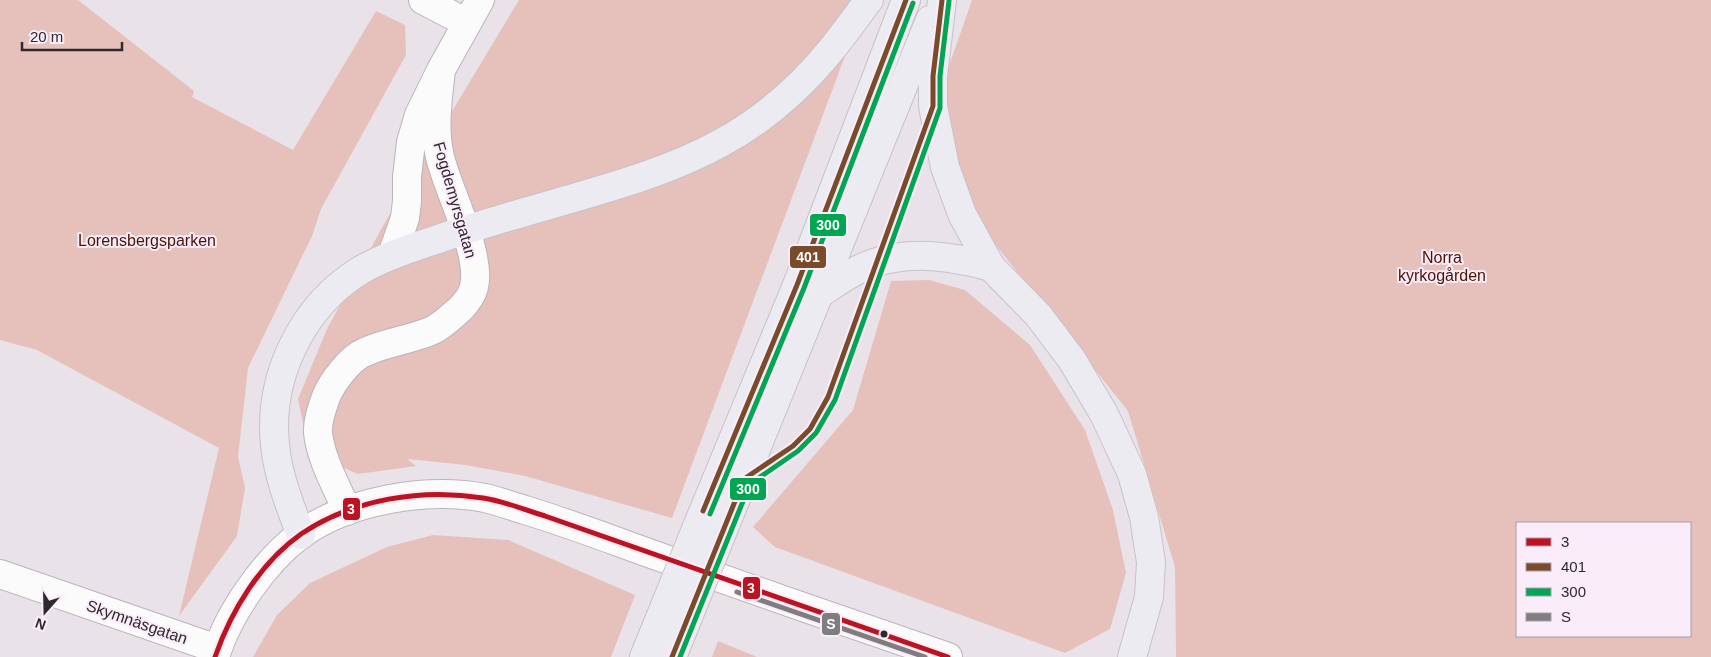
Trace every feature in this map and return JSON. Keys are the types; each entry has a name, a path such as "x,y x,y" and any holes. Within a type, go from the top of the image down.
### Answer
{"main road":[{"path":"301,535 287,499 278,468 274,426 276,398 283,369 296,339 313,312 329,296 361,270 392,255 465,230 630,181 718,145 751,126 793,91 831,50 869,0"},
{"path":"644,657 672,622 708,533 797,285 906,0"},
{"path":"708,533 819,294 940,0"},
{"path":"940,0 933,76 933,106 944,167 962,214 991,267 1038,315 1072,360 1104,414 1132,474 1144,517 1151,562 1150,597 1132,657"},
{"path":"819,294 853,272 877,262 908,255 937,256 965,260 991,267"},
{"path":"672,622 672,657"}],"street":[{"path":"423,0 467,23"},
{"name":"Fogdemyrsgatan","path":"392,255 408,201 407,178 412,142 419,115 441,70 480,0"},
{"name":"Fogdemyrsgatan","path":"347,511 323,454 318,432 321,408 330,387 345,368 363,352 433,329 452,317 467,302 474,287 475,272 465,230 440,156 435,122 441,70"},
{"path":"216,653 230,621 246,596 280,553 301,535 322,522 378,500 448,494 485,498 575,527 948,657"},
{"name":"Skymnäsgatan","path":"0,574 216,653"}],"green space":[{"name":"Lorensbergsparken","path":"0,0 78,0 194,91 192,97 293,150 376,11 405,25 406,55 321,209 312,236 248,368 238,457 245,488 237,536 179,616 219,448 37,350 0,340"},
{"path":"519,0 866,0 672,518 525,476 466,465 407,459 416,466 358,474 325,460 305,433 298,399 327,329 384,224"},
{"name":"Norra kyrkogården","path":"972,0 1711,0 1711,657 1176,657 1175,567 1128,411 975,219 923,140"},
{"path":"929,280 965,290 1030,345 1085,430 1113,510 1126,573 1110,629 1065,653 775,547 753,527 853,410 891,281"},
{"path":"433,535 508,540 635,595 611,657 253,657 277,615 310,583 387,547"},
{"path":"718,641 757,657 712,657"}],"transit line":[{"name":"401","path":"703,511 797,285 906,0"},
{"name":"401","path":"672,657 744,479 793,446 810,429 828,397 933,106 933,76 942,0"},
{"name":"300","path":"680,657 750,484 798,451 816,433 835,400 940,108 940,76 949,1"},
{"name":"300","path":"710,514 804,288 913,3"},
{"name":"3","path":"215,657 229,622 249,589 273,559 301,534 343,512 365,505 389,499 436,494 460,495 499,501 948,657"},
{"name":"S","path":"737,592 925,657"}]}
